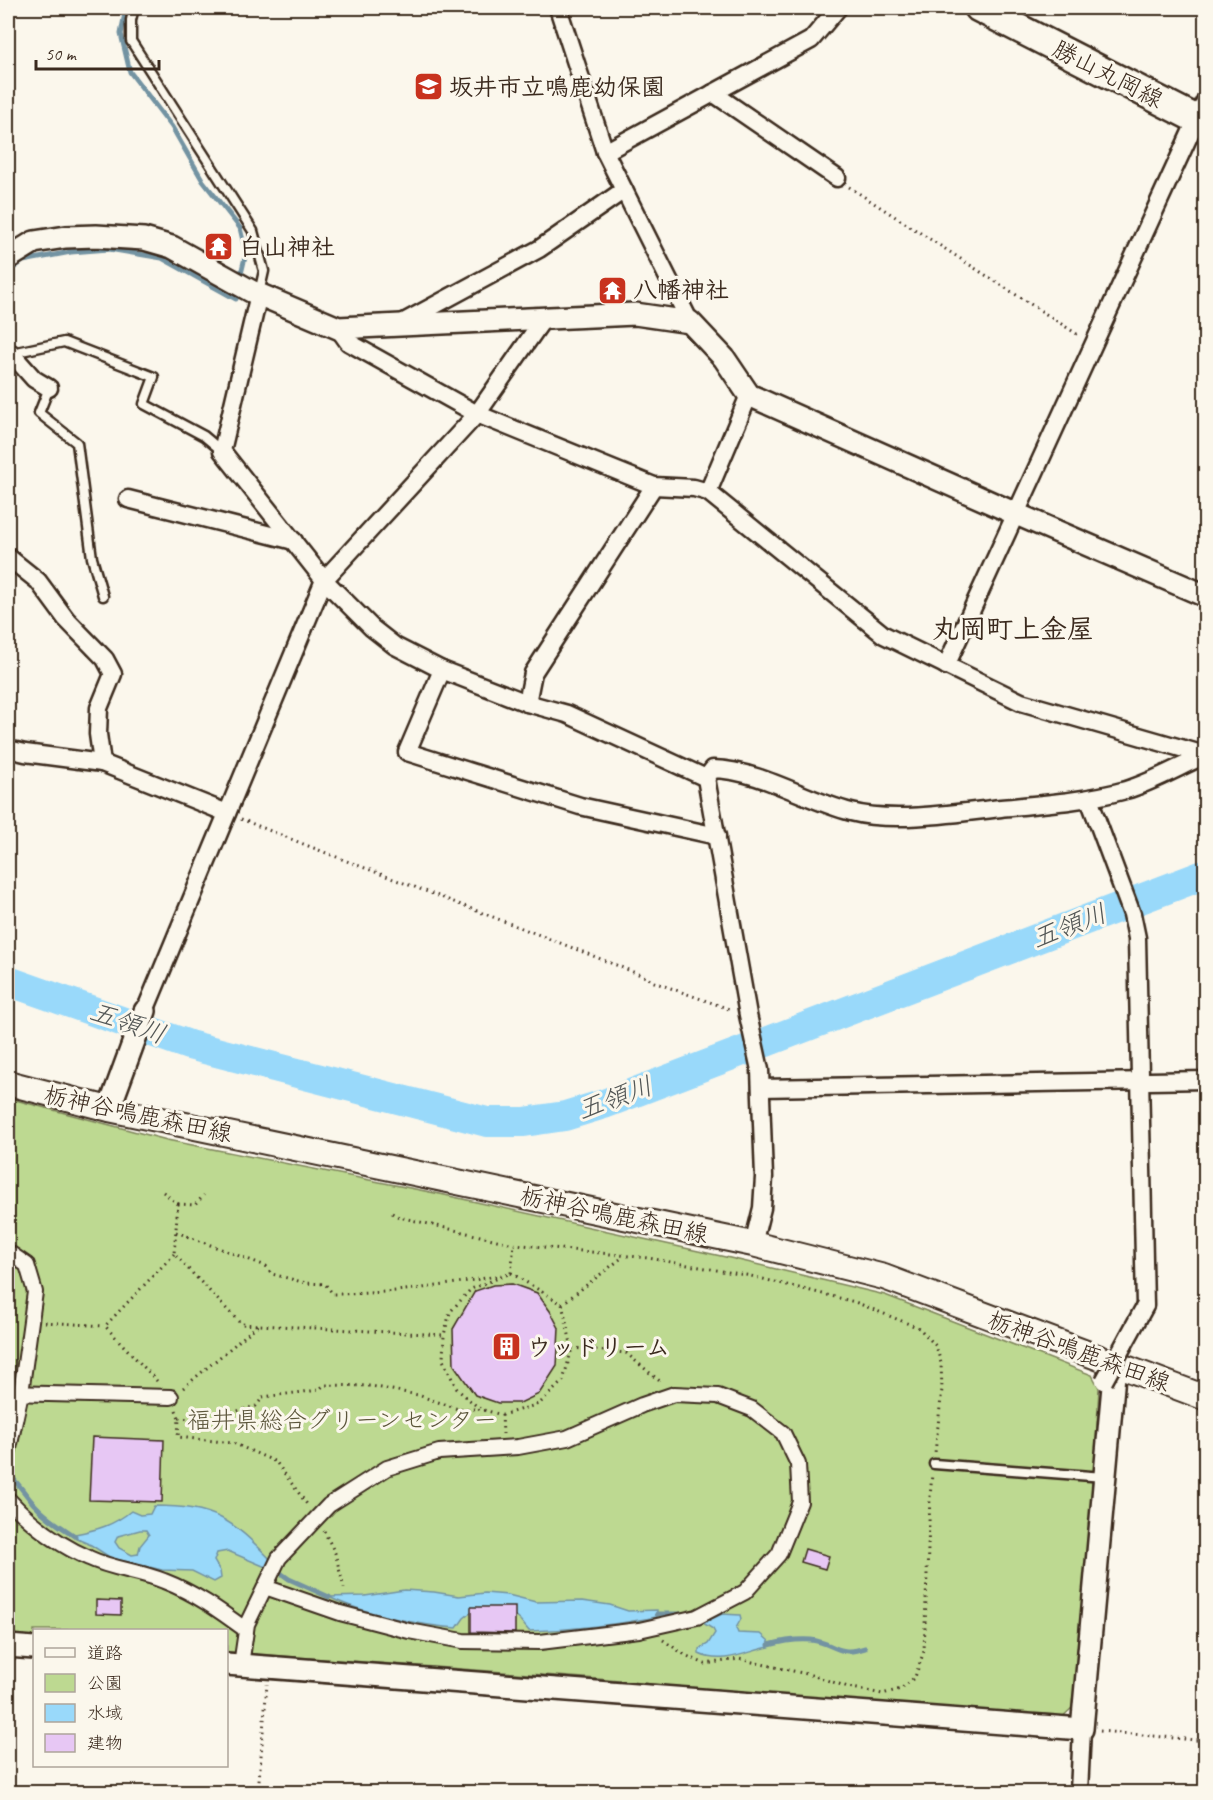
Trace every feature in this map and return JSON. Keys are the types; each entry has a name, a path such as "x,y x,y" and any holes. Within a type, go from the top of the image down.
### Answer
{"main road":[{"name":"勝山丸岡線","path":"979,8 1203,114"},
{"name":"栃神谷鳴鹿森田線","path":"8,1083 109,1109 753,1244 884,1277 1109,1373 1206,1398"}],"street":[{"path":"558,8 605,152 690,322 724,358 749,395 1206,596"},
{"path":"605,152 811,40 838,8"},
{"path":"713,93 838,179"},
{"path":"945,666 1014,513 1203,114"},
{"path":"398,325 539,249 624,190"},
{"path":"8,258 34,242 66,237 144,239 172,247 259,294 338,328 635,314 690,322"},
{"path":"259,294 222,451 324,580 372,628 395,646 442,670 527,703 567,714 706,778"},
{"path":"109,1109 145,1011 324,580 477,414 544,318"},
{"path":"338,328 348,342 477,414 654,486 694,488 708,492 884,635 945,666 1020,702 1205,755"},
{"path":"10,353 34,379 49,388"},
{"path":"708,492 749,395"},
{"path":"527,703 533,673 654,486"},
{"path":"128,499 294,541"},
{"path":"8,557 38,581 66,619 105,659 113,674 99,708 98,734 102,764"},
{"path":"442,670 407,752 580,806 717,836"},
{"path":"8,749 102,764 227,813"},
{"path":"706,778 713,770 731,770 765,779 852,813 890,816 951,814 1089,799 1129,789 1205,755"},
{"path":"706,778 748,1015 758,1059 761,1088 764,1177 762,1208 753,1244"},
{"path":"1078,1792 1105,1477 1109,1373 1145,1306 1137,938 1132,914 1089,799"},
{"path":"761,1088 1206,1080"},
{"path":"8,1252 27,1265 35,1293 31,1321 14,1393 8,1453"},
{"path":"14,1393 171,1397"},
{"path":"265,1587 340,1613 409,1631 463,1641 540,1642 639,1630 697,1617 745,1592 779,1554 800,1502 798,1464 783,1433 752,1409 718,1396 674,1394 642,1405 567,1438 518,1447 439,1452 387,1468 329,1504 279,1558 265,1587 246,1630 234,1664 1082,1729"},
{"path":"8,1499 59,1542 90,1559 164,1580 207,1600 246,1630"},
{"path":"8,1646 33,1648"}],"lane":[{"path":"134,8 131,20 131,41 253,231 264,271 259,294"},
{"path":"10,353 64,342 154,377 144,404 204,436 224,453"},
{"path":"49,388 39,413 77,443 92,558 103,596"},
{"path":"934,1464 1105,1477"}],"path":[{"path":"838,179 1093,344"},
{"path":"227,813 368,871 605,960 651,981 748,1015"},
{"path":"163,1192 178,1204 195,1205 204,1195"},
{"path":"105,1326 174,1254 178,1204"},
{"path":"176,1232 266,1266 272,1274 306,1283 325,1284 333,1294 375,1294 444,1286 511,1274 562,1304 572,1348 562,1381 539,1404 502,1415 480,1409 458,1409 418,1395 371,1386 324,1385 319,1390 263,1397 256,1406 204,1420 179,1418"},
{"path":"511,1274 514,1244"},
{"path":"174,1254 241,1324 444,1335"},
{"path":"562,1304 625,1256"},
{"path":"480,1409 457,1389 443,1360 444,1335 450,1312 471,1289 511,1274"},
{"path":"31,1321 105,1326 171,1397 179,1418 178,1437 232,1443 276,1462 317,1517 335,1553 345,1592"},
{"path":"171,1397 258,1325"},
{"path":"572,1348 626,1353 674,1394"},
{"path":"258,1792 268,1667"},
{"path":"1082,1729 1206,1741"}],"green space":[{"name":"福井県総合グリーンセンター","path":"8,1098 167,1140 440,1194 885,1295 1092,1375 1099,1388 1092,1518 1073,1707 1058,1721 598,1679 228,1652 228,1629 33,1629 33,1637 8,1635"}],"water":[{"path":"154,1506 207,1512 233,1525 272,1561 268,1568 228,1551 217,1553 214,1561 221,1578 214,1582 192,1571 162,1570 111,1558 75,1538 75,1534 105,1526 131,1511 140,1515 150,1514","holes":["146,1530 149,1535 140,1546 138,1554 132,1555 119,1548 115,1542 118,1536"]},
{"path":"404,1590 459,1596 485,1593 508,1595 536,1602 582,1601 610,1605 628,1611 657,1610 657,1617 593,1627 529,1631 507,1610 473,1611 457,1628 392,1618 329,1597 365,1596"},
{"path":"722,1614 740,1615 741,1619 736,1628 738,1633 761,1634 769,1641 769,1647 725,1658 699,1654 699,1649 708,1644 715,1633 703,1623"}],"building":[{"name":"ウッドリーム","path":"512,1284 537,1293 550,1311 559,1328 557,1366 539,1394 520,1403 498,1403 475,1395 454,1365 453,1329 475,1291 493,1285"},
{"path":"92,1437 164,1440 162,1502 89,1500"},
{"path":"805,1549 829,1556 825,1569 801,1562"},
{"path":"96,1600 121,1601 121,1615 96,1614"},
{"path":"471,1607 515,1607 515,1633 471,1632"}],"waterway":[{"path":"126,8 121,34 130,72 172,127 203,181 240,228 246,253 240,278"},
{"path":"8,272 23,261 71,252 109,249 162,258 236,299 238,291"},
{"name":"五領川","path":"8,981 189,1045 487,1122 524,1122 565,1116 604,1104 1206,874"},
{"path":"8,1474 43,1513 75,1536"},
{"path":"275,1569 289,1579 329,1597"},
{"path":"657,1614 688,1614"},
{"path":"769,1645 811,1640 848,1651 865,1648"}],"place":[{"name":"坂井市立鳴鹿幼保園","path":"428,87"},
{"name":"白山神社","path":"218,247"},
{"name":"八幡神社","path":"612,290"},
{"name":"ウッドリーム","path":"506,1347"}],"district":[{"name":"丸岡町上金屋","path":"1013,629"}]}
